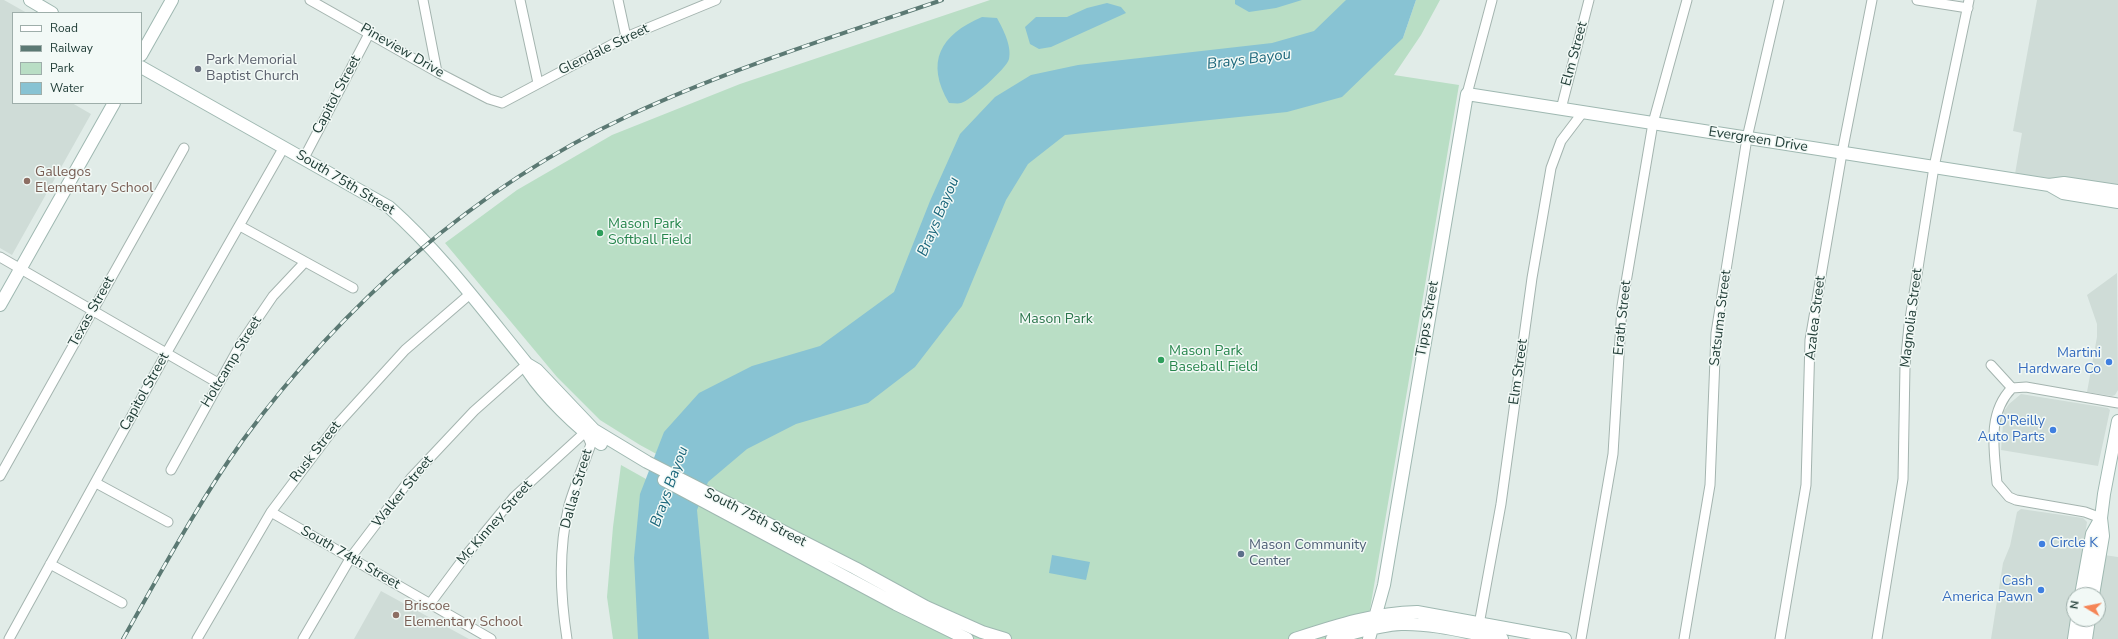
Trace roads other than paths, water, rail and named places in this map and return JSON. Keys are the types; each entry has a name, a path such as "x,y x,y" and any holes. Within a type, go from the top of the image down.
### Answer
{"main road":[{"path":"30,0 50,12"},
{"path":"142,53 172,0"},
{"name":"South 75th Street","path":"142,68 389,207 421,236 527,364 537,370 594,430 633,459"},
{"name":"Evergreen Drive","path":"1467,94 2049,185 2064,183 2100,193 2118,202"},
{"name":"Tipps Street","path":"1370,634 1384,585 1467,94"},
{"path":"0,305 113,104"},
{"name":"Evergreen Drive","path":"2100,193 2118,191"},
{"name":"South 75th Street","path":"527,364 528,370 541,386 587,434 721,506 896,604 967,639"},
{"path":"2094,587 2103,536 2101,518 2118,421"},
{"name":"South 75th Street","path":"721,506 855,568 926,607 982,632 1005,639"},
{"path":"2082,587 2092,534 2101,518"},
{"path":"1294,639 1356,619 1417,612 1502,639"},
{"path":"1332,639 1370,634 1399,624 1416,624 1478,632 1565,639"},
{"path":"2074,639 2076,627"},
{"path":"2086,639 2088,627"}],"street":[{"path":"422,0 438,72"},
{"path":"520,0 538,83"},
{"path":"618,0 626,37"},
{"name":"Glendale Street","path":"494,100 502,103 626,37 716,0"},
{"name":"Tipps Street","path":"1467,94 1492,0"},
{"name":"Elm Street","path":"1560,109 1589,0"},
{"name":"Erath Street","path":"1581,639 1613,454 1622,306 1653,123 1687,0"},
{"name":"Satsuma Street","path":"1684,639 1710,485 1716,333 1747,138 1779,0"},
{"name":"Azalea Street","path":"1780,639 1806,485 1810,340 1842,153 1872,0"},
{"path":"1917,0 1968,4"},
{"name":"Pineview Drive","path":"313,1 438,72 494,100"},
{"name":"Magnolia Street","path":"1877,639 1903,478 1905,366 1909,325 1934,167 1968,4"},
{"name":"Capitol Street","path":"304,158 370,32"},
{"name":"Elm Street","path":"1478,632 1501,504 1532,278 1551,168 1561,141 1582,112"},
{"name":"Capitol Street","path":"9,639 167,352 284,147"},
{"name":"Texas Street","path":"0,476 184,148"},
{"path":"240,226 353,288"},
{"path":"0,257 167,352 218,383"},
{"name":"Holtcamp Street","path":"171,470 243,340 273,296 305,262"},
{"name":"Rusk Street","path":"198,639 271,512 345,416 406,350 470,294"},
{"name":"Walker Street","path":"303,639 351,557 411,478 474,411 527,364"},
{"path":"1991,365 2012,388"},
{"path":"2101,518 2084,512 2016,500 2009,497 1997,483 1994,425 1997,410 2002,398 2012,388 2026,387 2118,403"},
{"name":"Mc Kinney Street","path":"429,605 467,554 514,497 582,435 587,434"},
{"name":"Dallas Street","path":"564,637 561,582 562,546 570,504 591,444 587,434"},
{"path":"96,483 168,522"},
{"name":"South 74th Street","path":"271,512 351,557 429,605 491,639"},
{"path":"50,564 122,603"}],"water":[{"path":"1235,0 1302,0 1276,8 1249,12 1235,4"},
{"name":"Brays Bayou","path":"1346,0 1416,0 1403,38 1342,97 1287,112 1065,135 1028,164 1006,200 962,306 915,367 868,403 796,424 747,449 708,482 697,510 709,639 638,639 634,558 640,494 664,432 699,393 752,366 820,346 894,292 930,201 960,134 995,97 1031,75 1078,65 1272,43 1314,31"},
{"path":"1107,3 1121,7 1126,13 1051,47 1039,49 1030,44 1025,27 1036,17 1067,17 1087,8"},
{"path":"982,17 997,18 1008,43 1010,54 1009,59 1002,69 972,97 961,103 949,103 938,75 938,63 941,51 947,41 956,32"},
{"path":"1052,555 1090,562 1086,580 1049,573"}],"railway":[{"path":"123,639 180,538 226,464 282,390 323,342 368,297 415,254 465,214 517,178 572,145 628,116 744,68 942,0"}],"place":[{"name":"Park Memorial Baptist Church","path":"198,69"},
{"name":"Gallegos Elementary School","path":"27,181"},
{"name":"Mason Park Softball Field","path":"600,233"},
{"name":"Mason Park Baseball Field","path":"1161,360"},
{"name":"Martini Hardware Co","path":"2109,362"},
{"name":"O'Reilly Auto Parts","path":"2053,430"},
{"name":"Circle K","path":"2042,544"},
{"name":"Mason Community Center","path":"1241,554"},
{"name":"Cash America Pawn","path":"2041,590"},
{"name":"Briscoe Elementary School","path":"396,615"}],"park label":[{"name":"Mason Park","path":"1056,320"}]}
